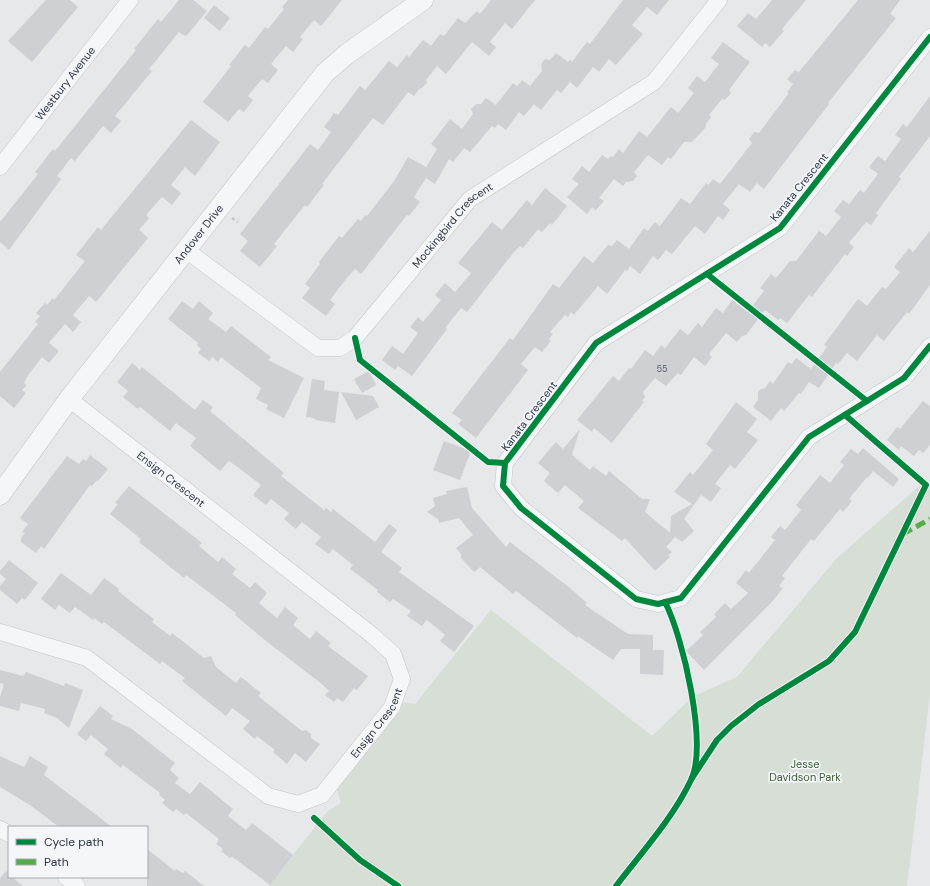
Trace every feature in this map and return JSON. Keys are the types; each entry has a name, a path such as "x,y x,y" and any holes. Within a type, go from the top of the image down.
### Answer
{"street":[{"name":"Westbury Avenue","path":"1,164 130,0"},
{"name":"Andover Drive","path":"0,495 69,399 325,73 354,49 423,0"},
{"name":"Mockingbird Crescent","path":"186,250 318,348 340,348 355,338 470,199 654,82 719,0"},
{"name":"Kanata Crescent","path":"930,37 780,228 596,343 505,464 503,486 521,508 636,599 658,604 681,598 809,437 904,378 930,346"},
{"name":"Ensign Crescent","path":"0,632 87,658 268,796 298,804 322,795 392,707 402,679 393,654 372,635 69,399"},
{"path":"67,878 77,886"}],"green space":[{"name":"Jesse Davidson Park","path":"926,480 930,485 930,694 907,886 268,886 328,811 341,803 337,790 404,702 415,704 491,610 652,736 692,697 737,677 836,559"}],"building":[{"path":"46,0 70,0 78,7 32,62 8,41"},
{"path":"179,0 193,0 207,11 187,35 185,36 179,32 149,69 152,71 115,116 121,121 111,133 103,126 75,161 71,158 57,176 61,179 9,250 0,242 0,222 38,174 35,172 53,149 55,151 136,50 134,49 158,19 161,22"},
{"path":"288,0 342,0 321,26 314,20 300,37 303,39 293,52 286,46 271,64 278,70 268,83 262,79 248,96 253,100 244,112 239,109 228,122 203,102 245,45 249,48 265,27 268,29 284,9 282,7"},
{"path":"491,0 535,0 512,29 505,23 490,42 496,47 489,56 472,42 446,74 437,66 426,80 427,83 419,89 414,96 408,92 383,125 373,118 322,184 324,185 307,207 305,205 274,244 277,246 260,267 240,251 248,241 240,234 310,144 318,150 331,132 324,127 334,113 338,115 360,86 365,90 389,61 397,67 407,55 409,57 423,40 431,46 440,34 444,36 458,18 465,23 477,11 480,14"},
{"path":"623,0 669,0 657,15 647,7 632,25 643,34 616,65 609,59 599,72 593,67 577,88 570,82 561,93 557,90 541,110 534,104 524,116 519,112 506,130 498,124 495,128 492,126 470,152 464,148 453,162 449,159 435,184 426,178 414,197 420,202 409,216 407,215 361,274 355,269 346,279 330,300 335,304 326,316 302,298 310,288 305,284 320,264 319,262 339,236 342,238 358,219 361,221 365,215 367,216 394,181 408,157 426,167 437,149 431,144 450,119 462,129 473,114 471,109 476,104 481,104 486,98 496,105 513,83 517,86 522,80 530,86 542,71 541,64 545,59 550,60 556,53 568,62 570,60 572,62 587,42 590,44"},
{"path":"772,0 806,0 782,29 784,31 770,47 765,43 762,47 737,26 748,13 756,19"},
{"path":"858,0 900,0 890,14 896,18 828,103 829,104 764,189 757,183 750,192 739,184 723,204 730,210 723,220 718,216 705,234 695,226 672,254 666,250 658,260 653,256 640,274 630,266 627,271 625,270 607,294 598,286 574,315 571,312 568,317 565,315 550,332 553,334 549,339 551,341 542,352 535,347 521,364 528,370 476,438 458,424 462,420 452,413 510,338 513,340 553,284 559,288 584,256 593,263 608,245 612,246 617,240 629,249 644,228 648,231 655,222 660,226 681,198 690,204 706,183 708,185 713,179 720,184 752,143 749,139 754,132 759,133 789,93 787,92 793,84 787,79 795,70 799,72"},
{"path":"214,5 230,18 220,31 204,18"},
{"path":"723,42 750,62 729,90 731,93 725,100 722,99 709,115 711,117 706,124 706,127 692,142 684,142 671,159 668,157 662,165 648,155 634,172 637,176 633,181 626,182 623,186 614,179 599,198 604,201 596,210 592,207 587,214 567,197 579,184 572,179 582,166 589,172 602,155 608,159 611,156 613,157 619,149 623,153 639,131 647,137 671,107 678,113 694,93 688,88 697,76 705,82 719,64 711,58"},
{"path":"930,96 930,136 899,177 901,179 876,213 878,215 871,225 866,222 849,243 854,247 847,256 845,254 812,297 809,295 787,323 780,318 778,320 765,310 746,335 742,336 737,342 726,333 709,354 712,357 705,366 694,357 681,375 678,373 666,386 655,378 643,392 645,397 642,401 644,402 612,443 594,428 592,432 577,420 613,376 619,381 629,368 631,369 645,350 653,356 661,345 665,348 680,329 688,335 698,323 702,327 716,308 723,313 732,300 748,312 764,291 760,288 771,274 776,278 790,261 796,261 819,231 826,236 841,217 834,211 843,200 849,204 860,190 864,193 878,174 869,167 878,156 885,161 901,139 895,135 903,124 907,127"},
{"path":"191,120 220,142 195,176 185,167 171,185 181,193 172,205 162,197 146,215 149,218 139,230 148,238 96,302 89,296 73,315 81,322 73,332 65,324 49,343 59,351 49,363 42,357 27,377 24,383 27,385 22,390 26,393 14,408 0,396 0,372 38,324 35,322 40,316 36,313 45,303 47,305 53,298 54,300 85,261 76,255 98,227 101,230"},
{"path":"545,188 567,206 552,225 550,223 542,232 538,229 523,248 520,246 514,252 467,312 461,308 445,328 447,329 412,376 398,366 395,370 382,360 392,346 403,354 418,333 410,327 418,317 423,322 441,300 435,295 445,283 455,292 471,273 458,263 492,222 502,230 527,200 532,205"},
{"path":"930,231 930,285 909,314 907,312 884,341 877,335 857,361 847,353 838,364 836,363 819,388 809,382 801,394 799,393 784,411 781,408 771,421 753,407 758,400 758,392 765,388 770,381 773,384 788,362 792,364 796,358 811,369 827,347 824,345 858,299 867,306 882,287 886,289 900,272 894,267 909,248 913,252"},
{"path":"182,301 193,309 199,301 213,313 208,319 226,332 231,326 271,357 268,360 304,378 284,418 266,409 268,405 256,399 261,388 221,357 218,362 212,357 209,361 198,353 201,349 197,345 198,343 168,319"},
{"path":"132,363 140,370 142,367 195,410 203,400 213,407 210,411 284,473 281,476 324,510 326,508 331,512 333,509 375,542 389,524 397,530 381,552 402,568 399,572 474,626 454,652 440,641 445,635 427,620 422,626 407,616 411,611 393,599 390,602 377,592 378,590 350,569 353,565 333,549 329,554 315,544 321,537 302,522 296,529 284,519 289,513 271,499 266,505 253,495 261,485 239,468 229,461 220,471 190,446 196,438 176,423 170,431 140,407 138,409 123,397 128,391 117,382"},
{"path":"369,371 376,385 362,393 354,379"},
{"path":"312,379 325,381 324,390 339,392 335,423 306,417"},
{"path":"341,392 373,396 379,407 356,420"},
{"path":"923,401 930,406 930,445 923,453 919,450 914,456 901,446 899,450 887,440 897,427 900,429"},
{"path":"736,402 757,419 747,432 758,440 735,469 730,465 715,484 721,488 711,502 701,495 684,519 694,531 682,542 670,533 671,516 692,504 674,492 690,472 693,475 713,450 706,444"},
{"path":"580,429 572,455 590,470 593,466 606,476 609,471 642,499 650,499 645,512 675,537 666,547 672,552 668,555 670,557 655,571 625,538 622,541 578,508 584,501 565,485 558,493 544,481 550,473 538,463 556,442 563,449"},
{"path":"444,441 471,451 460,480 433,470"},
{"path":"863,448 899,479 893,487 873,471 849,499 852,501 843,512 840,509 814,541 811,539 782,576 785,578 779,586 783,588 772,602 704,670 686,651 703,635 700,632 716,617 714,614 725,603 731,609 748,593 736,583 746,570 749,573 775,540 771,537 780,526 785,530 801,510 796,505 820,475 830,483 844,465 840,462 851,449 858,454"},
{"path":"90,455 108,469 98,481 97,480 92,486 90,485 44,549 41,546 36,553 21,542 21,538 25,533 22,532 28,524 20,518 67,456 79,464 83,459 86,461"},
{"path":"129,486 202,543 199,546 218,562 222,557 236,569 232,574 250,588 255,582 267,593 259,603 277,618 285,607 298,618 293,625 310,639 316,631 331,643 328,646 368,676 357,690 354,688 343,702 337,698 334,702 325,695 329,691 323,685 261,637 235,615 236,613 186,575 184,578 139,542 141,539 110,514 118,504 115,503"},
{"path":"467,487 472,508 506,547 510,542 570,588 587,603 585,605 628,634 653,635 653,650 664,650 663,675 640,674 640,649 621,649 613,660 578,636 577,638 516,591 513,594 480,567 474,572 461,558 461,554 456,548 473,535 459,518 439,523 438,519 427,512 435,506 433,498 447,494 446,491"},
{"path":"9,560 38,583 25,600 22,598 17,604 0,590 0,586 6,579 0,574 0,571"},
{"path":"61,573 91,595 104,578 154,619 152,622 170,636 172,633 204,658 211,656 216,667 236,683 241,677 261,693 258,696 302,731 306,730 311,734 311,738 320,744 306,762 295,753 287,764 273,752 275,750 257,736 255,739 243,729 250,721 232,708 226,716 182,681 185,678 162,661 160,664 104,622 102,624 94,618 93,620 75,607 70,613 59,605 55,610 41,599"},
{"path":"0,670 23,676 26,672 64,686 65,683 83,690 69,728 57,718 44,713 45,709 21,703 19,711 0,706 0,697 4,684 0,683"},
{"path":"100,706 113,716 111,719 132,729 175,763 170,770 179,778 175,783 190,794 200,782 233,809 228,816 246,830 252,823 293,855 270,885 238,861 232,857 230,858 221,851 223,849 216,844 219,839 186,813 184,815 176,809 173,812 162,803 165,800 159,795 160,793 123,765 121,768 104,754 108,749 91,735 86,741 77,734"},
{"path":"0,756 24,767 30,756 48,767 44,775 111,826 58,826 30,805 0,787"},
{"path":"148,850 175,871 176,869 183,873 185,871 204,886 147,886"},
{"path":"6,871 8,873 8,878 13,878 23,886 0,886 0,878"}],"marked path":[{"path":"903,534 930,519"}],"cycle path":[{"path":"930,37 780,228 596,343 505,463 503,486 521,508 636,599 658,604 681,598 809,437 904,378 930,346"},
{"path":"707,274 867,401"},
{"path":"355,338 360,360 488,462 505,463"},
{"path":"692,778 717,740 731,726 759,704 829,661 855,632 926,485 845,415"},
{"path":"616,886 675,808 691,780 696,763 697,742 695,717 686,664 672,618 665,602"},
{"path":"314,818 360,860 398,886"}]}
